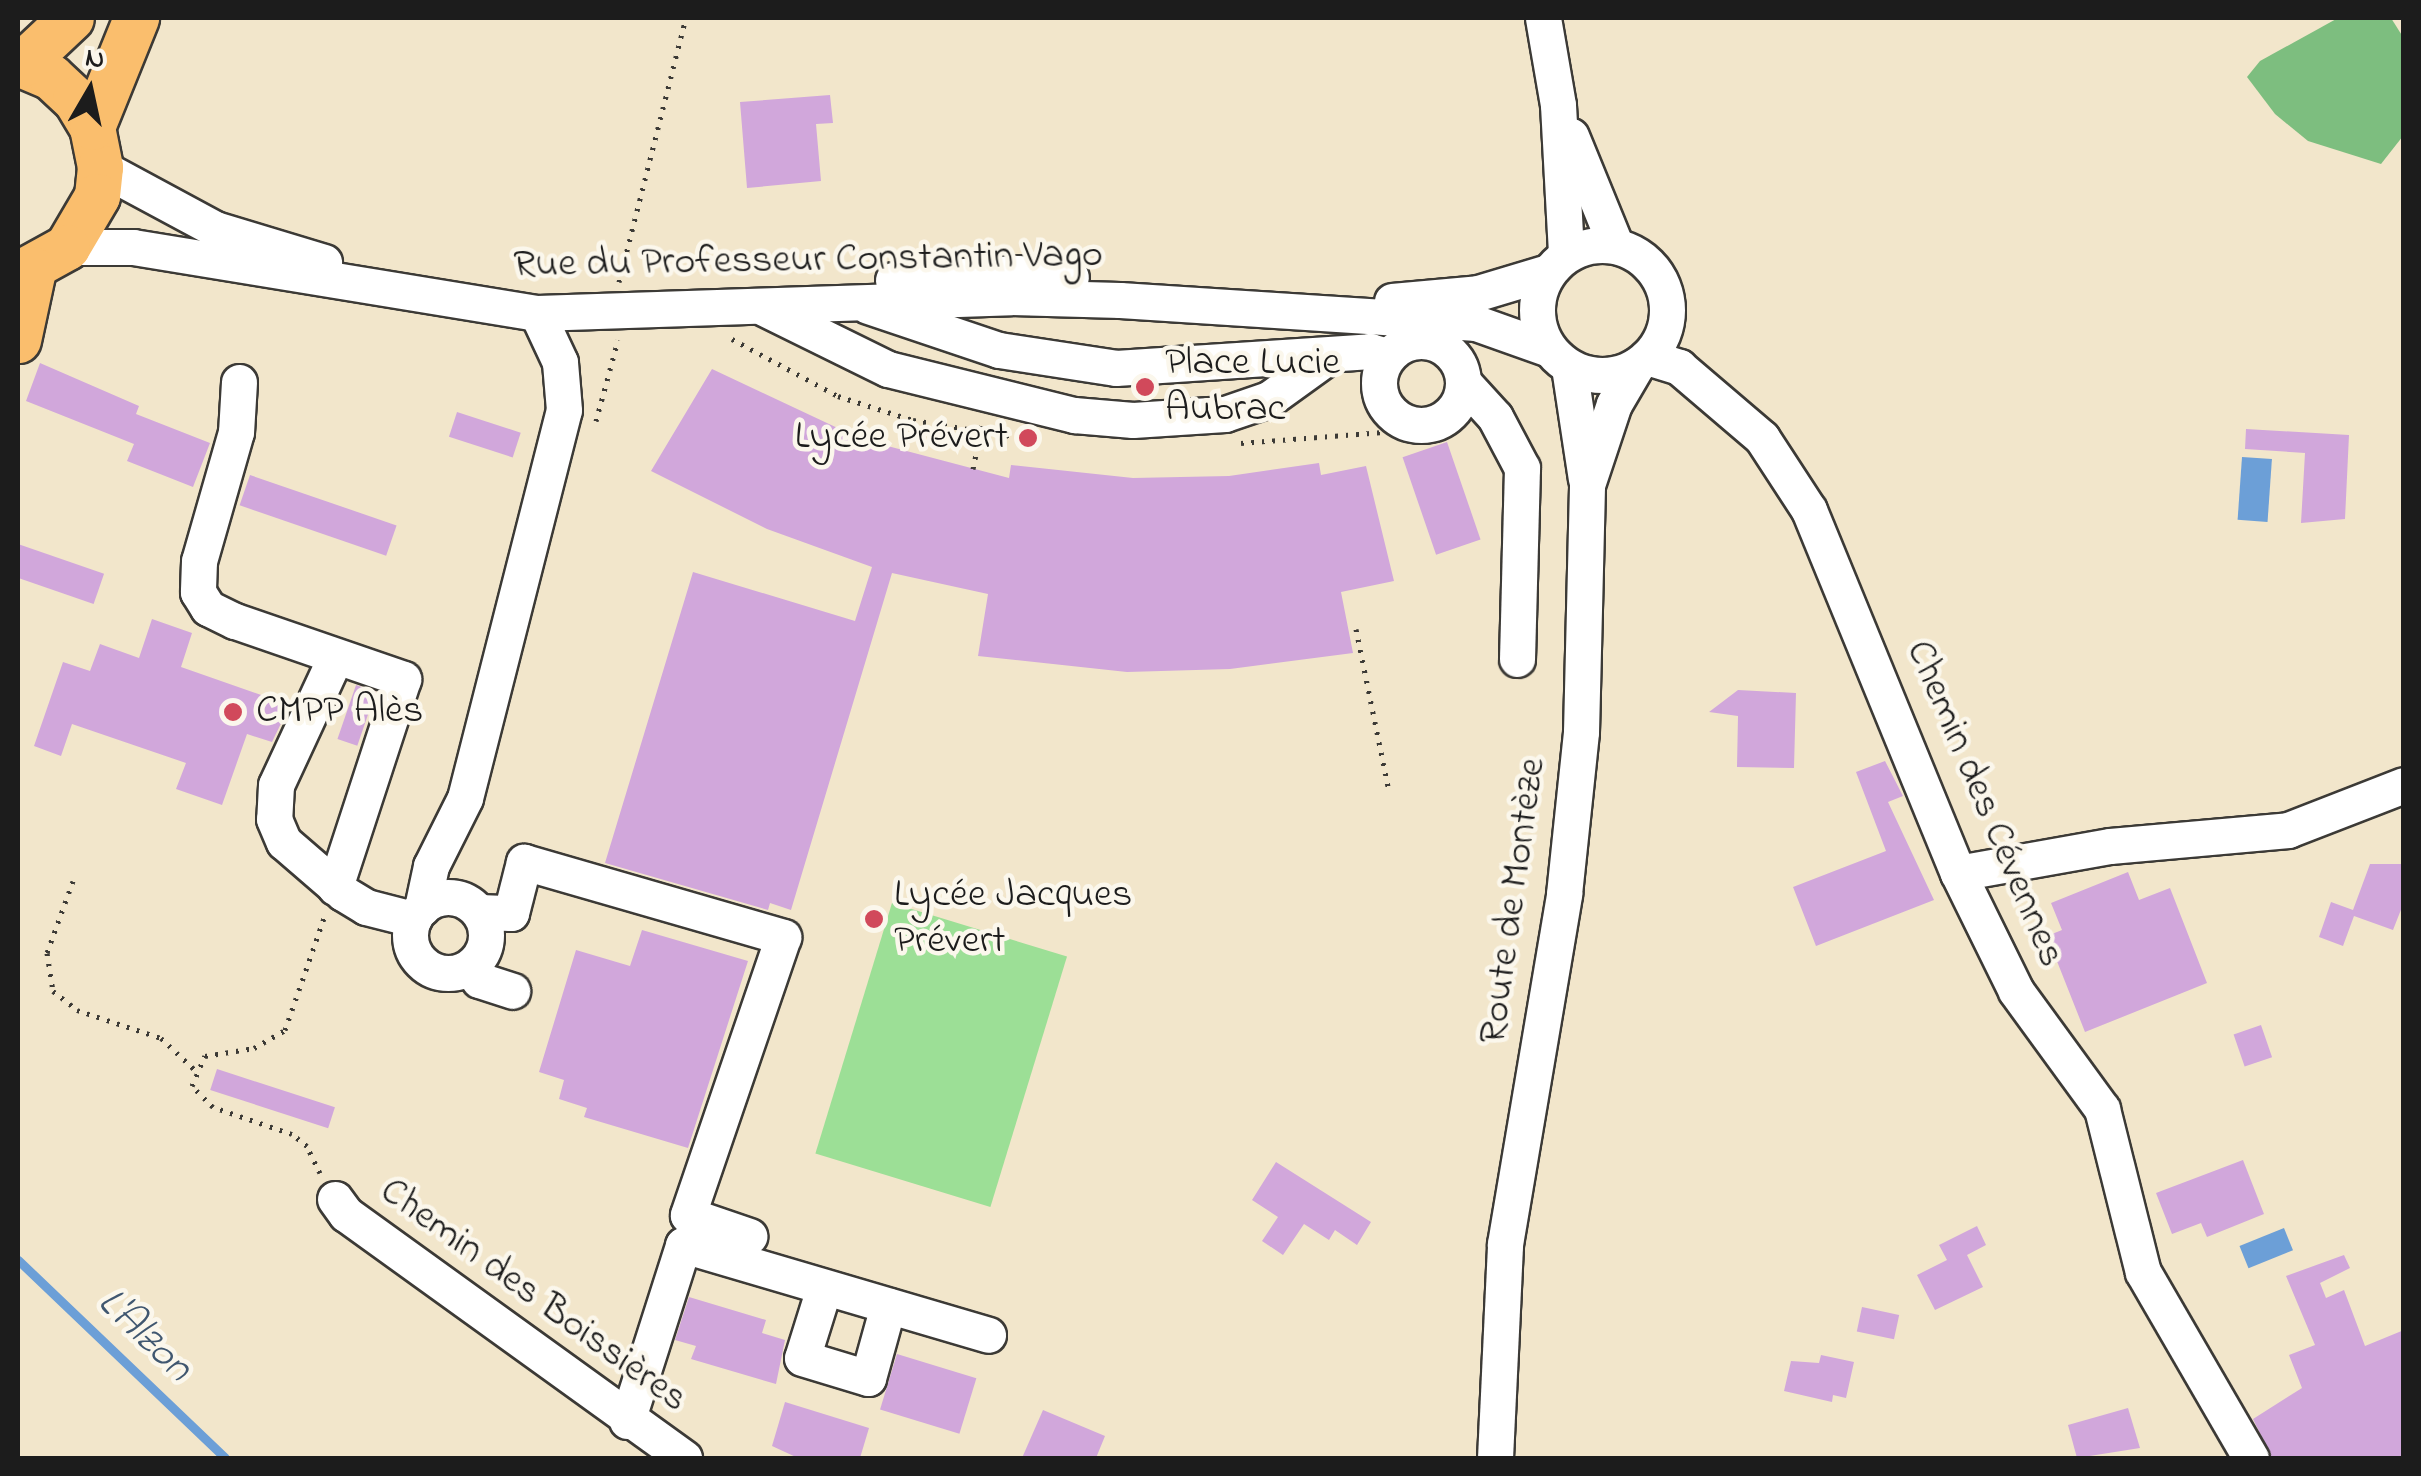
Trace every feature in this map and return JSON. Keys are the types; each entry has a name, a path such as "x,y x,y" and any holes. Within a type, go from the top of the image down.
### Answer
{"main road":[{"path":"71,18 20,64 51,77 96,147"},
{"path":"18,340 39,264 97,196 96,147 136,18"}],"street":[{"path":"1543,18 1558,105 1557,264 1536,311 1559,358 1587,485"},
{"path":"1558,105 1616,246"},
{"name":"Rue du Professeur Constantin Vago","path":"96,147 215,229 349,269 616,304 764,308 1120,300 1476,323 1559,358"},
{"path":"1557,264 1616,246 1637,254 1659,280 1668,312 1657,356 1603,375 1559,358"},
{"name":"Rue du Professeur Constantin Vago","path":"39,264 133,247 537,313 1016,272 1379,302 1478,292 1557,264"},
{"path":"863,303 941,334 1066,363 1154,369 1326,358 1370,351 1387,356"},
{"path":"441,909 486,946 473,965 450,974 425,966 411,945 441,909 445,841 465,798 564,394 580,348 616,304"},
{"path":"764,308 805,334 950,389 1133,420 1225,414 1269,398 1326,358"},
{"path":"537,313 552,332 564,394"},
{"path":"1464,384 1442,420 1414,425 1388,411 1378,384 1387,356 1410,342 1438,344 1476,323"},
{"path":"1438,344 1457,360 1464,384 1494,417 1522,468 1517,659"},
{"name":"Route de Montèze","path":"1495,1458 1505,1244 1564,894 1581,732 1587,485 1614,404 1657,356"},
{"name":"Chemin des Cévennes","path":"1657,356 1762,438 1809,510 1958,873 2016,991 2102,1109 2142,1272 2251,1458"},
{"path":"239,382 236,432 199,561 198,592 208,608 235,621 403,679 335,886"},
{"path":"336,658 273,802 284,842 366,908 510,912 524,862 783,937 688,1216 749,1236"},
{"path":"1958,873 2110,846 2288,830 2404,785"},
{"path":"473,965 480,980 512,990"},
{"name":"Chemin des Boissières","path":"335,1199 346,1214 627,1421 684,1458"},
{"path":"627,1421 682,1245 988,1334"},
{"path":"824,1288 802,1358 868,1378 888,1306"}],"path":[{"path":"616,304 686,18"},
{"path":"1356,629 1390,790"},
{"path":"73,882 47,953 54,992 78,1010 160,1038 194,1069"},
{"path":"335,886 285,1030 254,1048 205,1056 194,1069 192,1092 201,1100 307,1146 335,1199"}],"green space":[{"path":"2338,18 2391,18 2403,37 2403,136 2381,164 2308,141 2275,114 2247,77 2260,61"},
{"path":"892,903 1067,957 990,1207 815,1154"}],"water":[{"path":"2242,457 2272,459 2268,522 2238,520"},
{"path":"2284,1228 2293,1250 2248,1268 2239,1246"}],"building":[{"path":"830,95 833,123 816,124 821,181 747,188 740,102"},
{"path":"40,363 139,406 136,414 210,443 193,487 127,461 134,444 26,401"},
{"path":"712,369 861,439 1009,478 1011,465 1133,478 1229,476 1319,463 1321,475 1366,466 1394,581 1341,592 1353,653 1230,669 1127,672 978,656 988,594 892,573 791,910 770,903 768,910 605,863 693,572 855,621 872,567 767,529 651,471"},
{"path":"457,412 521,433 513,457 449,437"},
{"path":"2246,429 2349,435 2345,519 2301,523 2305,453 2245,449"},
{"path":"1447,442 1481,539 1436,555 1403,457"},
{"path":"250,475 397,525 386,556 240,505"},
{"path":"18,544 104,574 94,604 18,578"},
{"path":"152,619 192,633 181,667 290,705 272,742 247,734 222,805 176,789 186,763 72,724 61,756 34,746 63,662 90,671 100,644 139,658"},
{"path":"356,685 376,692 357,746 337,739"},
{"path":"1738,690 1796,693 1794,768 1737,767 1738,716 1709,712"},
{"path":"1885,761 1903,796 1888,802 1934,900 1816,946 1793,887 1886,851 1856,772"},
{"path":"2370,864 2404,864 2404,902 2393,930 2354,916 2343,946 2319,937 2331,902 2353,910"},
{"path":"2128,872 2139,900 2170,888 2207,983 2085,1032 2047,936 2062,930 2051,903"},
{"path":"642,930 748,961 688,1148 584,1117 587,1108 559,1099 564,1080 539,1072 576,950 630,966"},
{"path":"2261,1025 2272,1057 2245,1067 2234,1034"},
{"path":"217,1069 335,1107 328,1128 210,1090"},
{"path":"2243,1160 2264,1214 2207,1237 2201,1223 2172,1234 2156,1193"},
{"path":"1276,1162 1371,1222 1357,1245 1335,1230 1329,1240 1304,1224 1283,1255 1262,1241 1278,1217 1252,1200"},
{"path":"1977,1226 1986,1245 1967,1255 1983,1287 1935,1310 1917,1275 1947,1260 1939,1245"},
{"path":"2344,1255 2350,1268 2320,1283 2326,1298 2344,1290 2365,1346 2404,1330 2404,1458 2272,1458 2253,1419 2302,1388 2289,1355 2315,1345 2286,1276"},
{"path":"689,1297 766,1320 762,1333 785,1340 776,1384 691,1359 696,1346 675,1340"},
{"path":"1862,1307 1899,1315 1894,1339 1857,1331"},
{"path":"897,1354 976,1378 959,1434 880,1409"},
{"path":"1821,1355 1854,1362 1846,1398 1833,1395 1832,1402 1784,1391 1791,1361 1819,1363"},
{"path":"785,1402 869,1428 860,1458 798,1458 772,1446"},
{"path":"2128,1408 2140,1448 2077,1458 2068,1425"},
{"path":"1043,1410 1105,1436 1096,1458 1022,1458"}],"waterway":[{"name":"L'Alzon","path":"18,1260 225,1458"}],"place":[{"name":"Place Lucie Aubrac","path":"1145,387"},
{"name":"Lycée Prévert","path":"1028,438"},
{"name":"CMPP Alès","path":"233,712"},
{"name":"Lycée Jacques Prévert","path":"874,919"}]}
